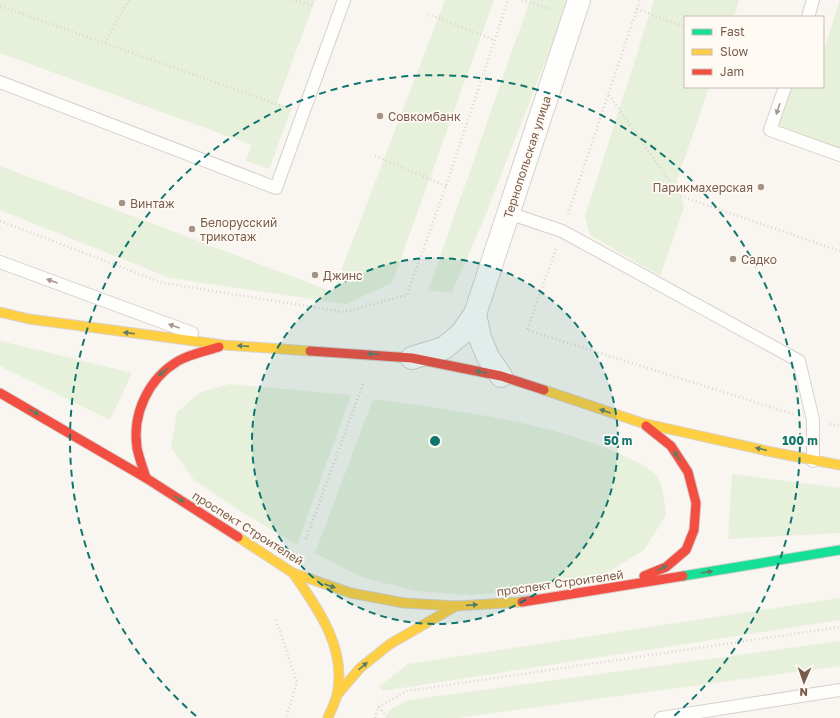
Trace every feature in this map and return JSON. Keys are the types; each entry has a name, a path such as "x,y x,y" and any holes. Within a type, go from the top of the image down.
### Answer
{"main road":[{"path":"0,312 29,319 224,345 412,358 501,376 642,423 840,466"},
{"path":"146,478 137,446 137,421 143,397 157,377 179,360 224,345"},
{"name":"проспект Строителей","path":"0,393 146,478 293,573 351,594 404,603 456,606 527,602 840,550"},
{"path":"613,588 666,567 686,550 694,530 696,502 688,472 670,446 642,423"},
{"path":"293,573 322,616 335,644 339,671 337,695 328,718"},
{"path":"337,695 360,668 390,644 456,606"}],"street":[{"name":"Тернопольская улица","path":"412,358 444,348 461,334 475,314 578,0"},
{"name":"Тернопольская улица","path":"475,314 480,338 485,350 501,376"}],"lane":[{"path":"0,82 276,188 344,0"},
{"path":"808,16 813,0"},
{"path":"785,88 770,130 840,156"},
{"path":"508,213 562,231 799,361 813,420 813,461"},
{"path":"0,262 224,345"},
{"path":"661,718 840,690"}],"path":[{"path":"105,43 119,16 130,0"},
{"path":"292,0 313,5"},
{"path":"0,221 163,283 344,312 407,295 446,186 508,0"},
{"path":"522,0 550,9"},
{"path":"640,0 527,330 813,420 840,426"},
{"path":"0,6 302,114"},
{"path":"637,9 684,27"},
{"path":"428,14 494,40"},
{"path":"608,94 680,196 840,251"},
{"path":"375,156 446,186"},
{"path":"306,539 363,384"},
{"path":"276,620 298,682 286,718"},
{"path":"375,718 378,707 407,691 840,626"},
{"path":"378,707 388,718"}],"green space":[{"path":"0,0 315,0 277,103 292,108 269,169 246,161 252,145 0,53"},
{"path":"445,0 494,0 392,283 346,304 170,278 0,210 0,166 333,292"},
{"path":"530,0 569,0 484,219 452,292 428,291"},
{"path":"654,0 739,0 734,16 684,16 684,88 709,88 677,180 684,208 660,276 590,235 585,217"},
{"path":"840,0 840,148 777,125 791,88 824,88 824,50"},
{"path":"0,341 132,373 110,420 0,366"},
{"path":"229,384 351,395 297,545 248,516 194,480 171,448 177,412 201,392"},
{"path":"373,399 504,419 568,435 600,446 637,462 657,476 660,482 666,515 644,550 602,576 527,591 469,595 416,591 361,577 315,553"},
{"path":"732,474 840,488 840,533 728,539"},
{"path":"840,598 840,620 382,691 379,686 408,664"},
{"path":"840,641 840,666 457,718 386,718 389,710 409,700"}],"traffic: fast":[{"path":"683,576 840,550"}],"traffic: slow":[{"path":"0,312 29,319 224,345 310,351"},
{"path":"544,390 642,423 772,452 840,465"},
{"path":"238,537 293,573 351,593 404,603 456,606 522,602"},
{"path":"293,573 321,615 334,645 338,661 339,678 337,695 328,718"},
{"path":"337,695 360,668 390,644 456,606"}],"traffic: jam":[{"path":"146,478 137,448 136,435 137,423 144,398 158,377 178,361 219,347"},
{"path":"310,351 412,358 501,376 544,390"},
{"path":"0,393 146,478 238,537"},
{"path":"644,576 666,567 686,550 694,530 696,503 688,472 671,446 646,426"},
{"path":"522,602 683,576"}],"place":[{"name":"Совкомбанк","path":"380,116"},
{"name":"Парикмахерская","path":"761,187"},
{"name":"Винтаж","path":"122,203"},
{"name":"Белорусский трикотаж","path":"192,229"},
{"name":"Садко","path":"733,259"},
{"name":"Джинс","path":"315,275"}]}
